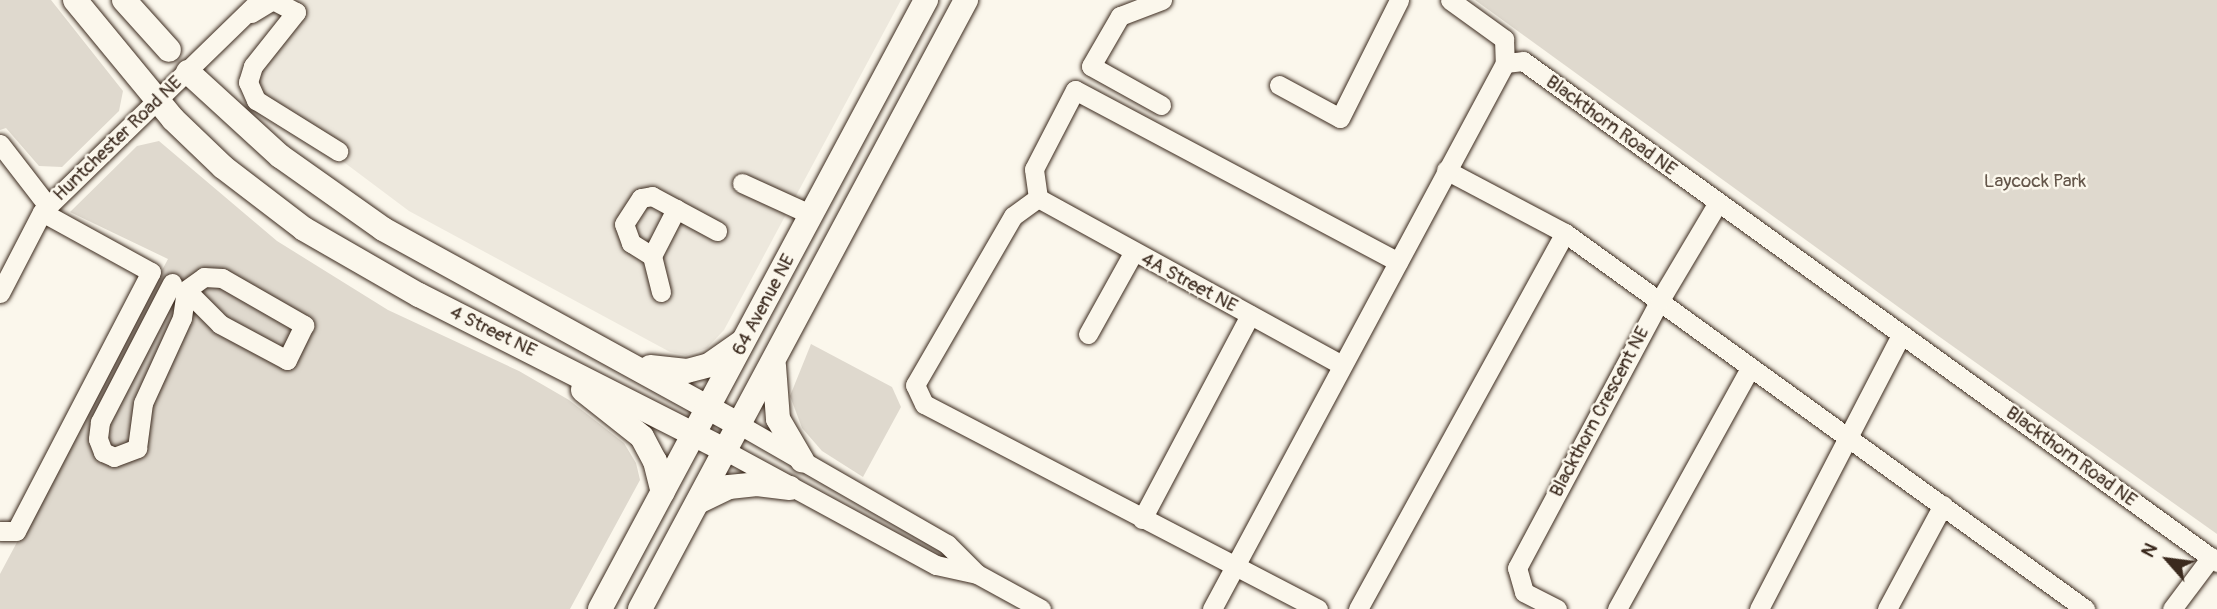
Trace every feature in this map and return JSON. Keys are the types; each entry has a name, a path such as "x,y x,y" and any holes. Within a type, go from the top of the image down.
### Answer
{"main road":[{"name":"4 Street NE","path":"75,0 159,99 223,167 304,229 395,283 726,451"},
{"name":"4 Street NE","path":"124,0 169,50"},
{"name":"64 Avenue NE","path":"600,609 926,0"},
{"name":"64 Avenue NE","path":"640,609 774,365 965,0"},
{"name":"4 Street NE","path":"188,72 280,156 383,229 740,425"},
{"path":"633,364 687,371 709,365 745,340"},
{"path":"545,358 642,437 655,461 663,492"},
{"path":"774,365 778,419 802,460"},
{"path":"698,502 729,487 757,484 790,488"}],"street":[{"path":"242,19 260,0"},
{"path":"1161,105 1091,66 1120,16 1162,0"},
{"path":"1279,85 1340,118 1399,0"},
{"path":"1212,609 1505,63 1504,38 1450,0"},
{"path":"242,19 273,1 296,12 266,45 248,82 261,105 338,151"},
{"name":"Huntchester Road NE","path":"0,293 45,209 242,19"},
{"name":"4 Street NE","path":"169,50 188,72"},
{"name":"Blackthorn Road NE","path":"1505,63 1523,61 1717,204 2214,560"},
{"path":"1318,609 924,404 917,395 915,385 1013,216 1038,198 1034,169 1075,90 1398,261"},
{"name":"Huntchester Road NE","path":"0,144 45,209"},
{"path":"1446,170 1565,233 1750,368 1848,435 2085,609"},
{"path":"742,183 812,215"},
{"path":"661,292 652,256 626,234 624,224 631,208 641,198 652,196 717,231"},
{"name":"4A Street NE","path":"1038,198 1133,253 1342,365"},
{"name":"Blackthorn Crescent NE","path":"1557,609 1524,592 1517,568 1660,300 1717,204"},
{"path":"0,531 16,531 151,272 45,209"},
{"path":"652,256 676,209"},
{"path":"1358,609 1565,233"},
{"path":"1088,334 1133,253"},
{"path":"179,286 182,318 144,403 137,448 114,457 103,452 98,439 100,422 179,286 204,277 222,278 304,325 287,360 220,324 179,286"},
{"path":"1142,519 1250,315"},
{"path":"1759,609 1901,335"},
{"path":"1617,609 1750,368"},
{"name":"4 Street NE","path":"740,425 947,544 977,574"},
{"name":"4 Street NE","path":"726,451 936,565 977,574 1041,609"},
{"path":"1887,609 1943,505"},
{"path":"2172,609 2214,560"}],"shaded area":[{"path":"296,0 901,0 724,330 707,348 686,355 670,352 409,211 325,148 250,102 249,58"}],"green space":[{"path":"0,0 51,0 123,91 119,111 62,167 39,166 6,128 0,130"},
{"name":"Laycock Park","path":"1475,0 2217,0 2217,534 1937,335"},
{"path":"159,141 277,241 388,310 519,371 569,400 624,443 636,463 640,480 570,609 0,609 0,574 168,259 70,212 137,146"},
{"path":"811,344 892,387 901,407 863,477 822,451 802,428 790,396"}]}
